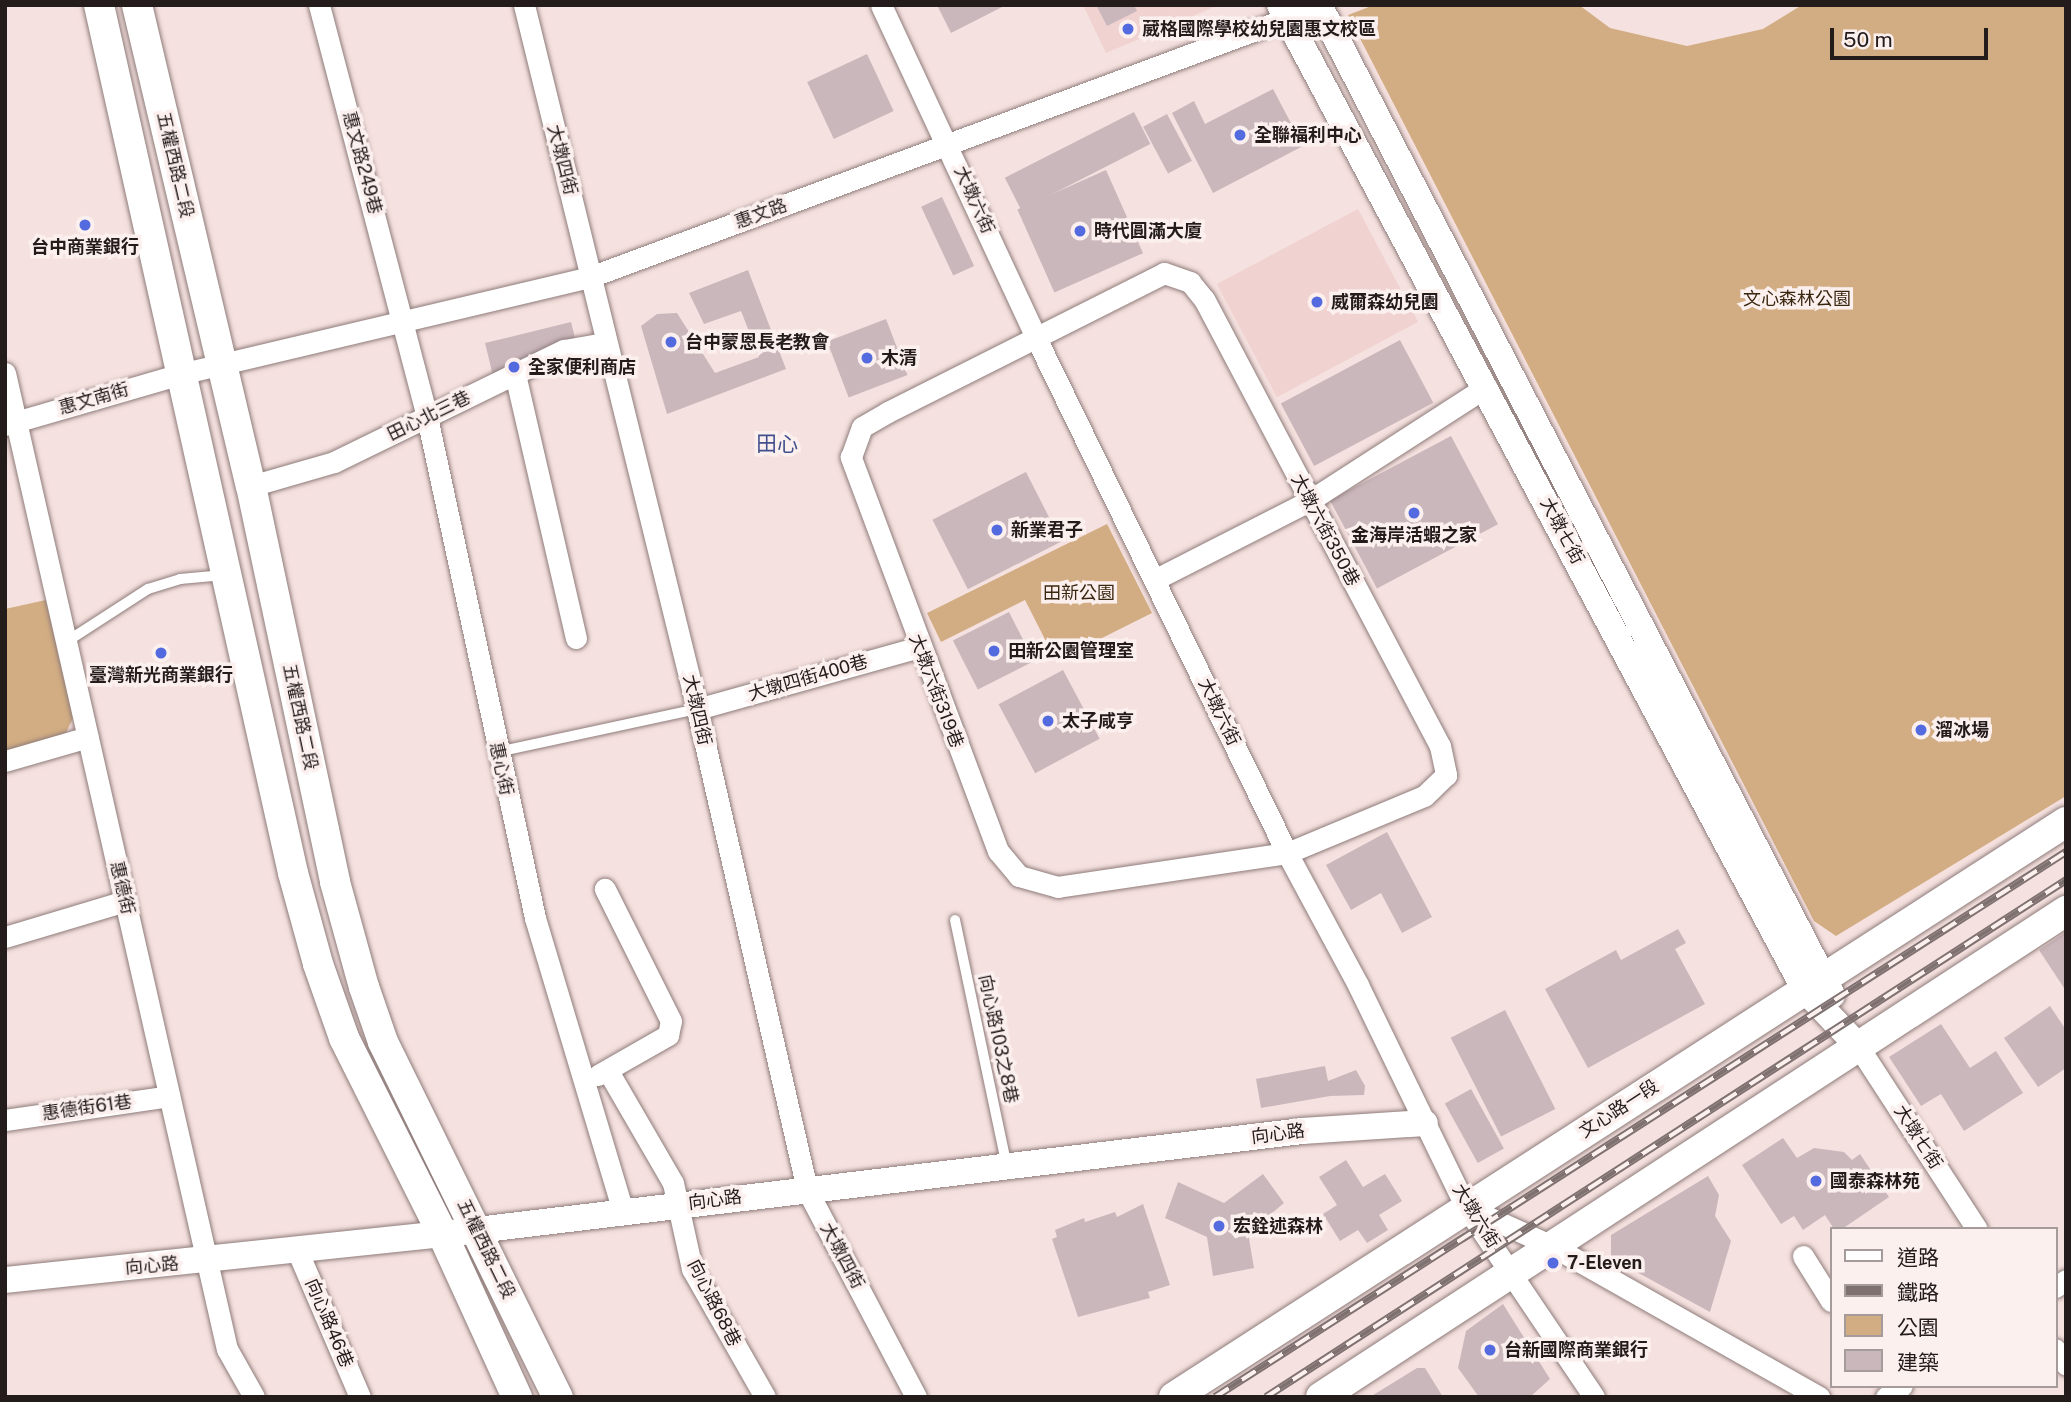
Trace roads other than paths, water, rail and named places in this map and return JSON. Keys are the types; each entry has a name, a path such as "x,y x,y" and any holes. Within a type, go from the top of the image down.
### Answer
{"main road":[{"name":"五權西路二段","path":"99,5 184,373 293,873 318,964 344,1038 442,1231 517,1397"},
{"name":"五權西路二段","path":"137,5 251,486 335,882 364,987 383,1041 558,1397"},
{"name":"文心路一段","path":"1174,1397 2066,822"},
{"path":"1321,1397 2066,911"}],"street":[{"name":"惠文路249巷","path":"319,5 404,321"},
{"name":"大墩四街","path":"524,5 697,709 807,1189 916,1397"},
{"name":"大墩六街","path":"881,5 949,144 1036,338 1287,853 1466,1207 1513,1272 1594,1397"},
{"name":"惠文路","path":"184,373 223,367 590,277 949,144 1283,12 1320,6"},
{"name":"大墩七街","path":"1320,6 1814,984"},
{"name":"大墩七街","path":"1283,12 1814,984 1858,1046 1976,1227"},
{"name":"大墩六街350巷","path":"1036,338 1164,273 1190,282 1204,299 1440,746 1446,775 1424,796 1287,853"},
{"name":"惠心街","path":"404,321 427,417 497,752 555,996 623,1212"},
{"name":"大墩六街319巷","path":"1036,338 862,428 851,457 919,647 998,852 1019,876 1058,887 1287,853"},
{"name":"田心北三巷","path":"251,486 334,462 564,350 605,343"},
{"name":"惠德街","path":"5,373 11,423 66,642 227,1349 254,1397"},
{"name":"惠文南街","path":"11,423 184,373"},
{"path":"515,374 576,638"},
{"path":"1154,580 1309,500 1486,387"},
{"name":"大墩四街400巷","path":"697,709 919,647"},
{"path":"5,761 88,737"},
{"path":"583,1081 608,1071 668,1035 671,1021 605,889"},
{"path":"5,937 125,901"},
{"path":"608,1071 673,1183 677,1204"},
{"name":"惠德街61巷","path":"5,1120 169,1096"},
{"name":"向心路","path":"5,1280 207,1261 442,1231 477,1230 1303,1130 1425,1123"},
{"name":"向心路68巷","path":"677,1204 692,1269 765,1397"},
{"path":"1466,1207 1554,1247 1819,1397"},
{"name":"向心路46巷","path":"298,1250 360,1397"},
{"path":"1803,1256 1829,1297"}],"lane":[{"path":"66,642 148,589 180,579 229,575"},
{"path":"497,752 697,709"},
{"name":"向心路103之8巷","path":"954,920 1007,1166"}],"railway":[{"path":"1215,1397 2066,852"},
{"path":"1266,1397 2066,880"}],"place":[{"name":"葳格國際學校幼兒園惠文校區","path":"1128,29"},
{"name":"全聯福利中心","path":"1240,135"},
{"name":"台中商業銀行","path":"85,225"},
{"name":"時代圓滿大廈","path":"1080,231"},
{"name":"威爾森幼兒園","path":"1317,302"},
{"name":"台中蒙恩長老教會","path":"671,342"},
{"name":"木清","path":"867,358"},
{"name":"全家便利商店","path":"514,367"},
{"name":"金海岸活蝦之家","path":"1414,513"},
{"name":"新業君子","path":"997,530"},
{"name":"田新公園管理室","path":"994,651"},
{"name":"臺灣新光商業銀行","path":"161,653"},
{"name":"太子咸亨","path":"1048,721"},
{"name":"溜冰場","path":"1921,730"},
{"name":"國泰森林苑","path":"1816,1181"},
{"name":"宏銓述森林","path":"1219,1226"},
{"name":"7-Eleven","path":"1553,1263"},
{"name":"台新國際商業銀行","path":"1490,1350"}],"district":[{"name":"田心","path":"777,444"}],"park label":[{"name":"文心森林公園","path":"1797,299"},
{"name":"田新公園","path":"1079,593"}]}
